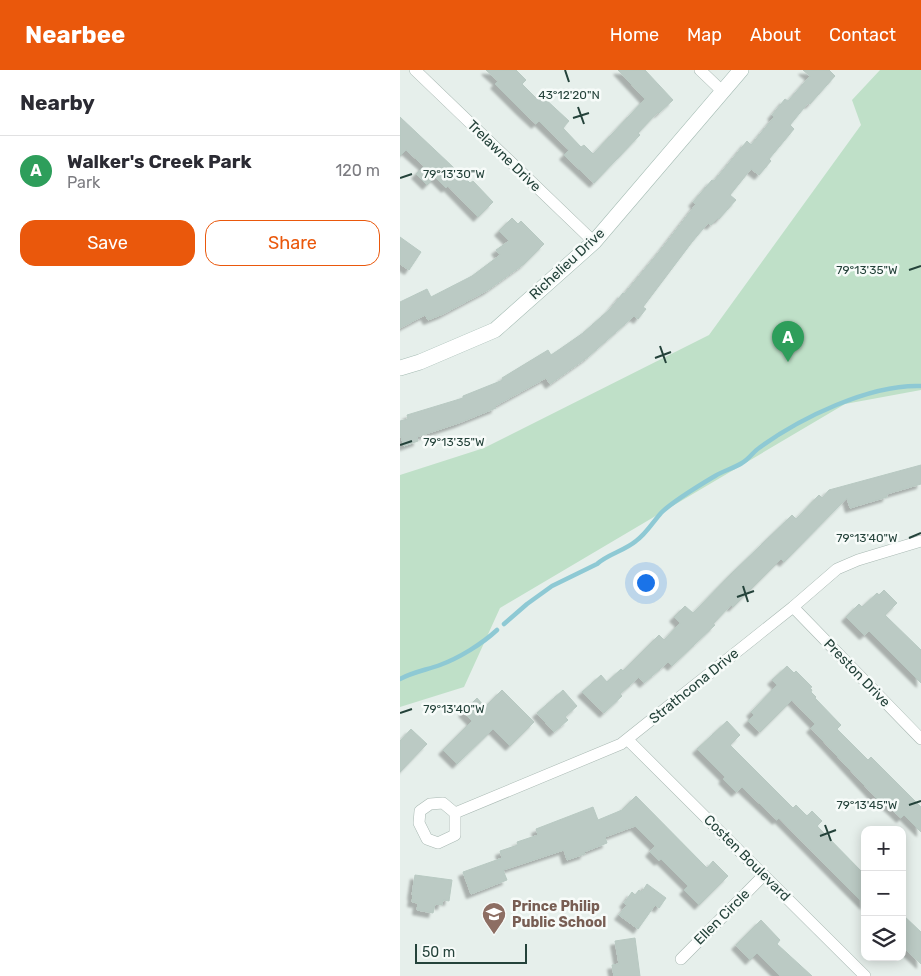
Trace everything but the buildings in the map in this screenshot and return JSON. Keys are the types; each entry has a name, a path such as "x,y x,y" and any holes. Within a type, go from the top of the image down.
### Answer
{"street":[{"name":"Trelawne Drive","path":"415,70 594,242"},
{"path":"700,70 722,90"},
{"name":"Richelieu Drive","path":"400,368 495,330 594,242 740,70"},
{"name":"Strathcona Drive","path":"455,813 628,740 838,569 858,560 921,542"},
{"name":"Preston Drive","path":"793,607 921,739"},
{"name":"Costen Boulevard","path":"628,740 865,976"},
{"name":"Ellen Circle","path":"681,960 764,875"}],"green space":[{"path":"880,70 921,70 921,390 845,404 500,608 464,687 400,707 400,475 484,448 709,335 861,125 852,100"}],"waterway":[{"path":"504,624 552,586 597,564 631,544 643,535 672,503 715,476 747,460 759,448 794,425 858,397 901,387 921,386"},
{"path":"400,679 455,659 497,630"}],"place":[{"name":"Walker's Creek Park","path":"788,362"},
{"name":"Prince Philip Public School","path":"494,935"}]}
